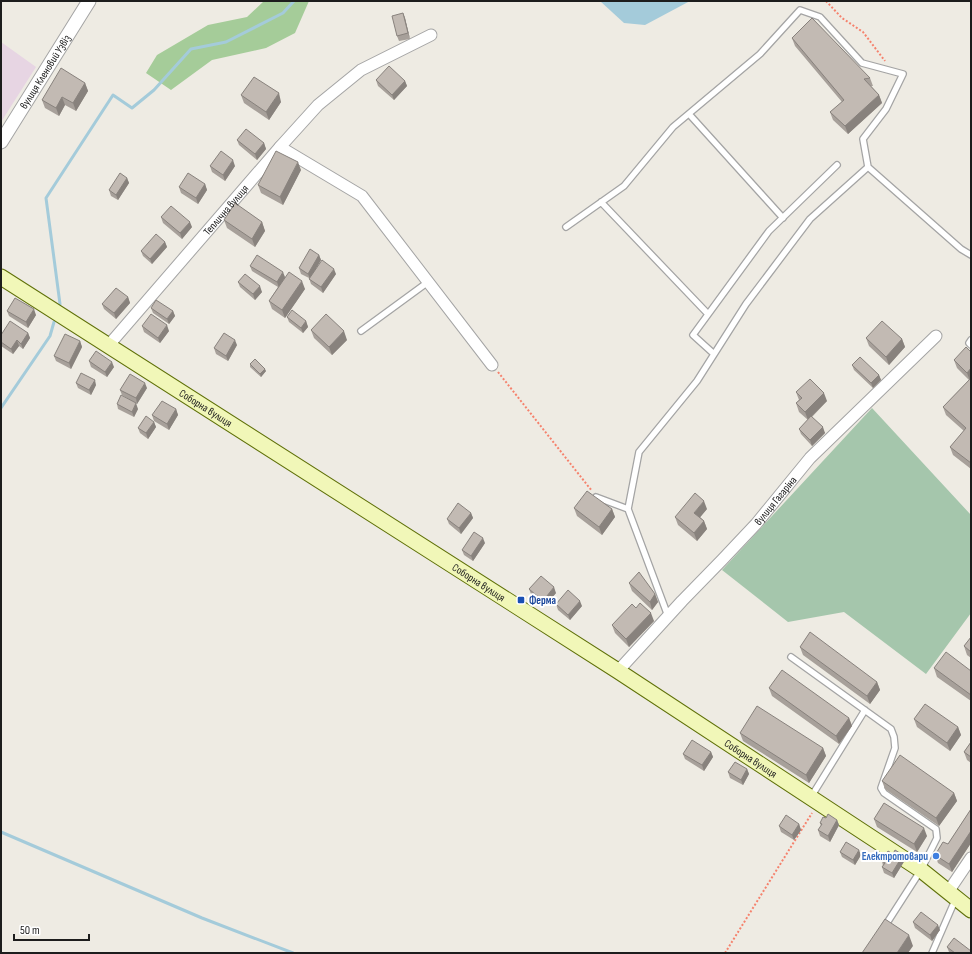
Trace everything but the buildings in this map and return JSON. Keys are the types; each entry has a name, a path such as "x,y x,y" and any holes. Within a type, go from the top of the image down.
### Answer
{"main road":[{"name":"Соборна вулиця","path":"1,277 618,671 921,870 971,910"}],"street":[{"name":"вулиця Кленовий Узвіз","path":"1,142 89,1"},
{"name":"Теплична вулиця","path":"108,346 318,105 361,70 431,35"},
{"path":"280,147 362,196 492,365"},
{"name":"вулиця Гагаріна","path":"618,671 756,524 810,458 936,336"},
{"path":"952,895 971,858"}],"lane":[{"path":"566,227 624,186 673,127 760,54 800,10 820,18 862,63 904,74 886,109 863,139 868,167 961,249 971,255"},
{"path":"689,114 783,218"},
{"path":"714,354 694,335 769,231 837,165"},
{"path":"668,616 628,509 639,452 697,381 746,304 810,219 868,167"},
{"path":"601,202 708,314"},
{"path":"361,331 428,282"},
{"path":"971,340 969,343 971,345"},
{"path":"596,497 628,509"},
{"path":"790,657 891,729 894,737 895,748 881,788 884,793 936,829 937,838 921,870 882,930"},
{"path":"815,800 865,710"},
{"path":"932,953 952,895"}],"path":[{"path":"826,1 842,18 863,32 892,70"},
{"path":"492,365 596,497"},
{"path":"725,953 815,800"}],"shaded area":[{"path":"1,42 36,67 1,122"}],"green space":[{"path":"264,1 309,1 295,33 266,48 212,60 171,90 146,73 157,55 208,25 247,17"},
{"path":"872,408 971,515 971,613 926,674 844,612 788,622 722,570"}],"water":[{"path":"600,1 690,1 645,25 624,23"}],"waterway":[{"path":"60,304 46,198 113,95 132,108 154,90 191,49 226,42 283,13 294,1"},
{"path":"1,408 50,336 54,322"},
{"path":"1,832 202,918 293,953"}],"place":[{"name":"Ферма","path":"521,600"},
{"name":"Електротовари","path":"936,856"}]}
